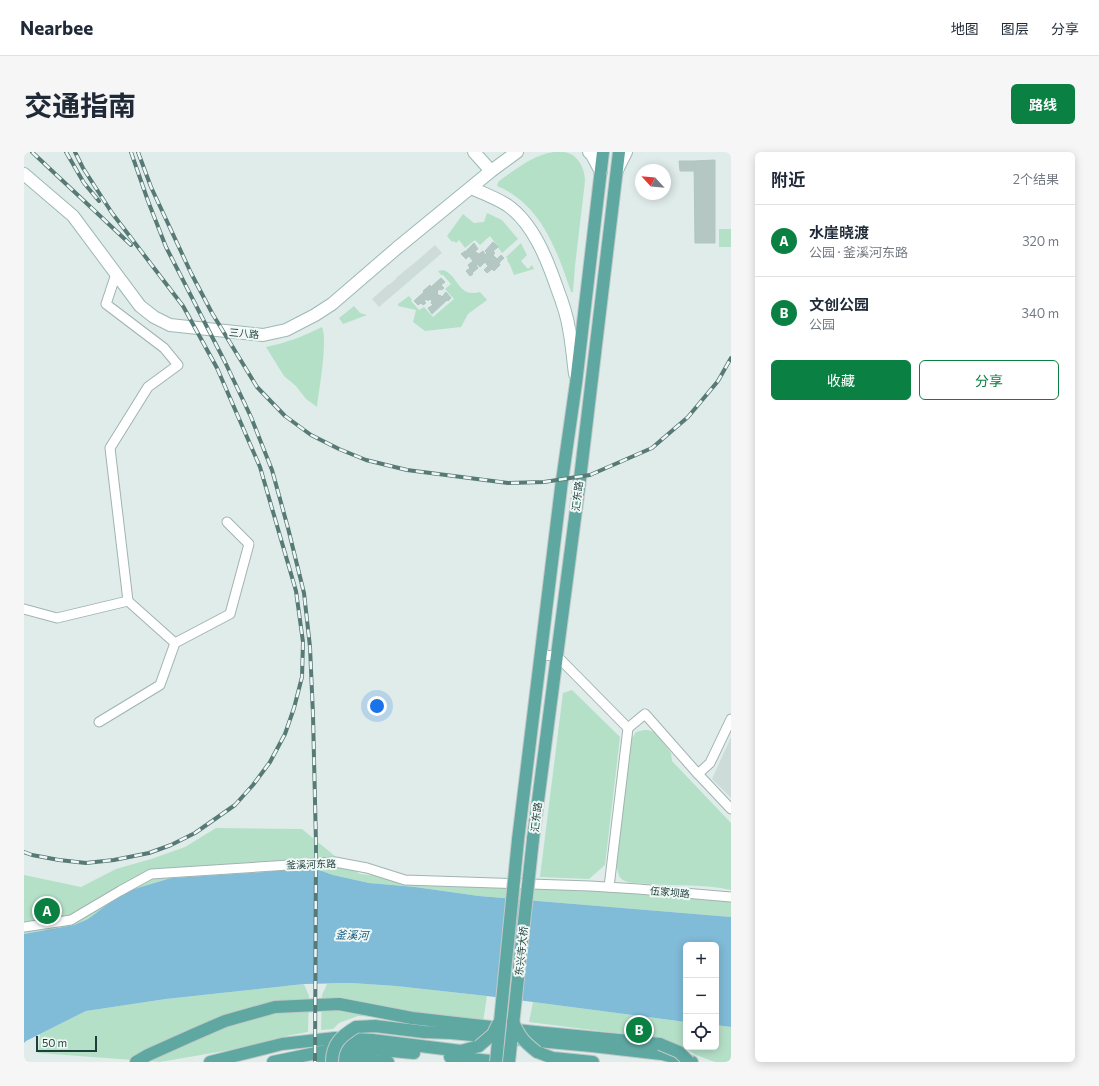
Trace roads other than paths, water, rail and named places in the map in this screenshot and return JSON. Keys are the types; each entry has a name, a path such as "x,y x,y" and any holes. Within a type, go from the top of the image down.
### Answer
{"main road":[{"path":"474,152 490,172"},
{"name":"三八路","path":"24,174 73,216 140,306 154,317 170,325 263,334 286,330 315,315 332,304 397,248 490,172 517,152"},
{"path":"589,152 592,154 601,172"},
{"name":"汇东路","path":"518,840 576,383 603,152"},
{"name":"汇东路","path":"533,839 579,487 619,152"},
{"path":"617,171 626,152"},
{"path":"471,188 507,205 518,214 541,247 561,298 569,328 576,383"},
{"name":"东兴寺大桥","path":"509,1062 533,839"},
{"name":"东兴寺大桥","path":"496,1062 518,840"},
{"path":"136,1062 148,1055 225,1021 275,1007 339,1004 412,1018 660,1044 679,1052 689,1062"},
{"path":"210,1062 282,1044 335,1038 372,1040 461,1051 479,1046 493,1034 500,1020"},
{"path":"513,1022 520,1037 527,1045 537,1052 553,1058 593,1062"},
{"path":"331,1057 337,1042 345,1033 356,1028 375,1026 424,1032 451,1033 592,1046 662,1054 693,1062"},
{"path":"310,1062 371,1049 501,1062"},
{"path":"331,1057 355,1062"},
{"path":"273,1062 331,1057 388,1062"}],"street":[{"path":"116,274 106,304 164,348 178,365 148,387 110,448 128,601 175,643"},
{"path":"99,722 160,685 175,643 230,614 249,544 227,522"},
{"path":"24,609 57,618 128,601"},
{"path":"541,655 557,656 628,728"},
{"path":"609,887 628,728 646,714 698,774 731,808"},
{"path":"698,774 710,763 731,719"},
{"name":"釜溪河东路","path":"24,927 72,920 120,890 151,874 335,862 367,868 405,880 609,887"},
{"name":"伍家坝路","path":"609,887 731,897"}],"water":[{"name":"釜溪河","path":"288,869 319,870 333,875 369,883 415,887 479,896 731,917 731,1027 719,1025 719,942 683,942 683,1022 487,996 396,986 351,983 304,984 166,999 86,1011 24,1043 24,934 74,925 88,919 116,898 131,890 171,878 265,872"}],"railway":[{"path":"32,152 131,245"},
{"path":"66,152 84,183 99,201"},
{"path":"24,852 59,860 86,863 114,860 149,853 171,845 195,833 235,805 253,785 270,762 285,734 302,677 303,642 296,591 260,467 217,368 183,306 112,213 83,168 75,152"},
{"path":"131,152 166,247 225,362 251,417 272,470 304,593 310,647 313,715 316,844 315,1062"},
{"path":"138,152 151,187 191,273 212,313 257,387 285,416 311,435 366,460 407,470 508,483 544,482 590,475 652,448 688,417 718,381 731,358"}],"place":[{"name":"水崖晓渡","path":"47,911"},
{"name":"文创公园","path":"639,1030"}]}
